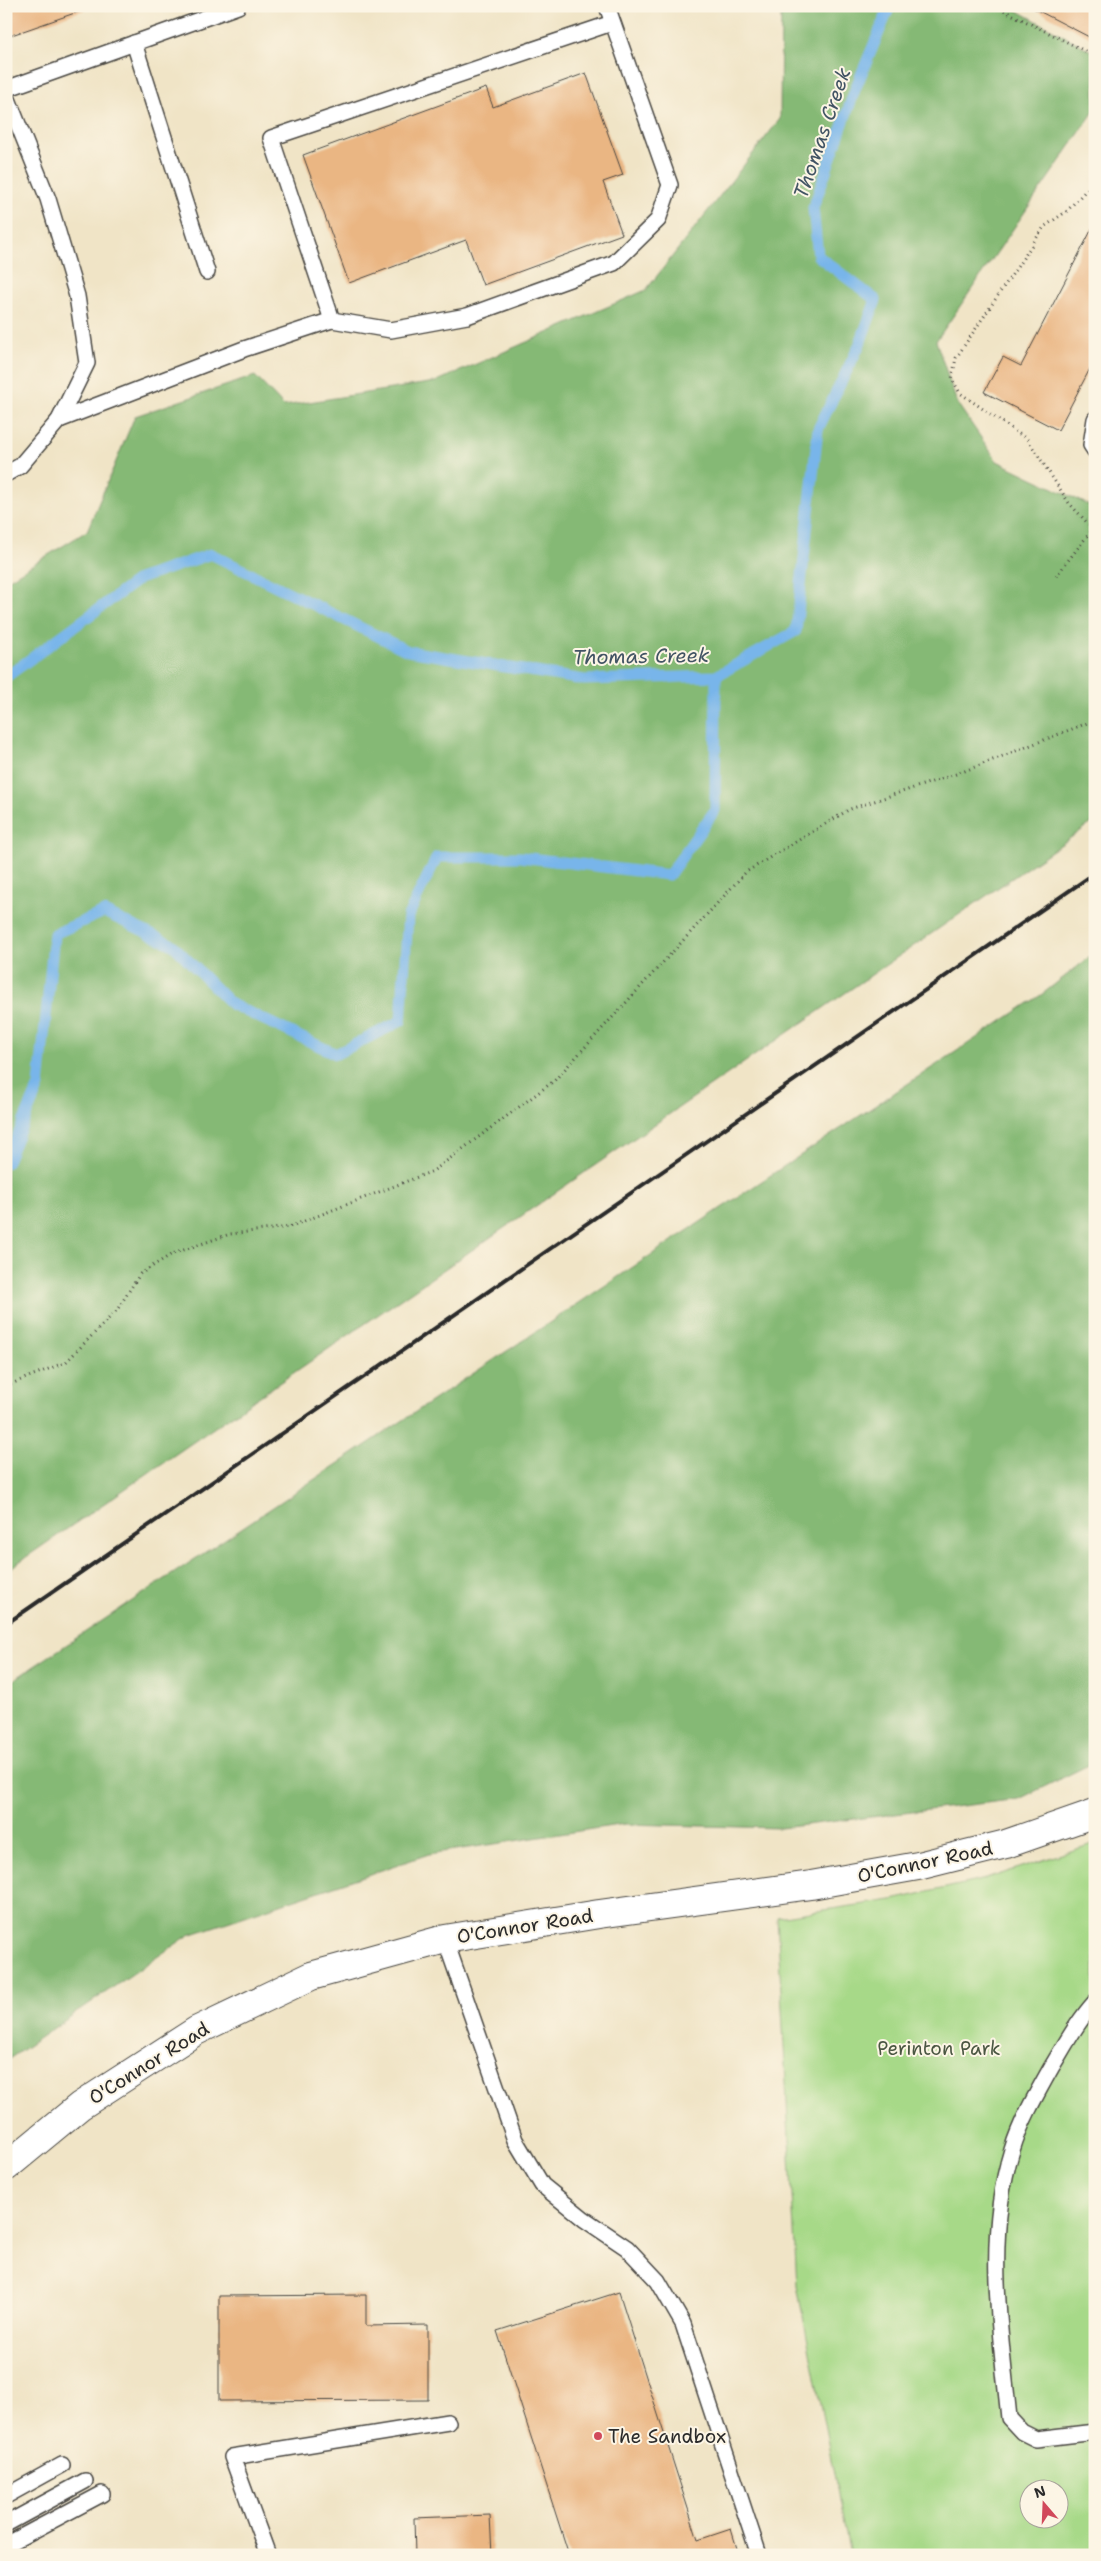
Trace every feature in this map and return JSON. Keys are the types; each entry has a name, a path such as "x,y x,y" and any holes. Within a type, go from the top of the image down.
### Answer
{"street":[{"name":"O'Connor Road","path":"6,2168 80,2106 196,2031 311,1976 445,1939 600,1914 812,1885 918,1866 1006,1844 1095,1813"}],"lane":[{"path":"6,88 238,6"},
{"path":"59,420 244,349 332,320 391,330 467,316 614,263 658,220 670,185 607,6"},
{"path":"332,320 271,138 612,23"},
{"path":"134,43 207,272"},
{"path":"6,94 48,199 77,296 87,364 59,420 20,466 6,474"},
{"path":"1095,419 1091,445 1095,451"},
{"path":"445,1939 515,2140 542,2185 584,2219 626,2248 658,2281 683,2324 759,2555"},
{"path":"1095,2002 1080,2019 1042,2085 1012,2150 998,2219 997,2275 1009,2418 1022,2432 1036,2439 1095,2432"},
{"path":"268,2555 232,2457 448,2422"},
{"path":"6,2496 62,2465"},
{"path":"6,2524 86,2481"},
{"path":"6,2545 102,2494"}],"path":[{"path":"995,6 1095,56"},
{"path":"1056,576 1093,531 1069,503 1028,440 960,393 952,379 956,358 1044,227 1067,211 1088,188 1095,176"},
{"path":"6,1386 66,1362 117,1310 140,1274 172,1254 230,1234 289,1227 433,1171 554,1081 746,872 850,809 962,772 1095,720"}],"green space":[{"path":"781,6 1009,6 1095,53 1095,110 936,341 957,403 997,461 1095,508 1095,821 6,1571 6,581 87,531 135,416 255,376 284,406 435,382 646,290 780,119"},
{"path":"1095,953 1095,1762 1019,1799 780,1828 625,1824 429,1854 189,1935 6,2061 6,1685 1041,995"},
{"name":"Perinton Park","path":"1095,1843 1095,2555 850,2555 797,2286 777,1917 892,1900 986,1879"}],"building":[{"path":"6,6 92,6 92,7 6,37"},
{"path":"1029,6 1095,6 1095,40"},
{"path":"586,73 623,175 603,182 622,234 483,285 466,240 349,283 303,155 486,88 493,107"},
{"path":"1095,223 1095,359 1058,430 984,392 1003,357 1021,366"},
{"name":"The Sandbox","path":"619,2292 698,2540 731,2529 739,2555 569,2555 497,2331"},
{"path":"366,2295 366,2326 428,2325 428,2400 219,2401 219,2296"},
{"path":"490,2515 492,2555 415,2555 414,2518"}],"waterway":[{"name":"Thomas Creek","path":"6,677 139,579 211,554 408,651 584,680 716,676 796,631 818,429 859,346 876,300 818,256 813,208 856,87 890,6"},
{"path":"6,1163 39,1086 54,934 104,912 173,945 231,1004 336,1054 401,1021 408,916 437,857 521,857 669,875 715,810 716,676"}],"railway":[{"path":"6,1624 1095,873"}],"place":[{"name":"The Sandbox","path":"598,2436"}]}
